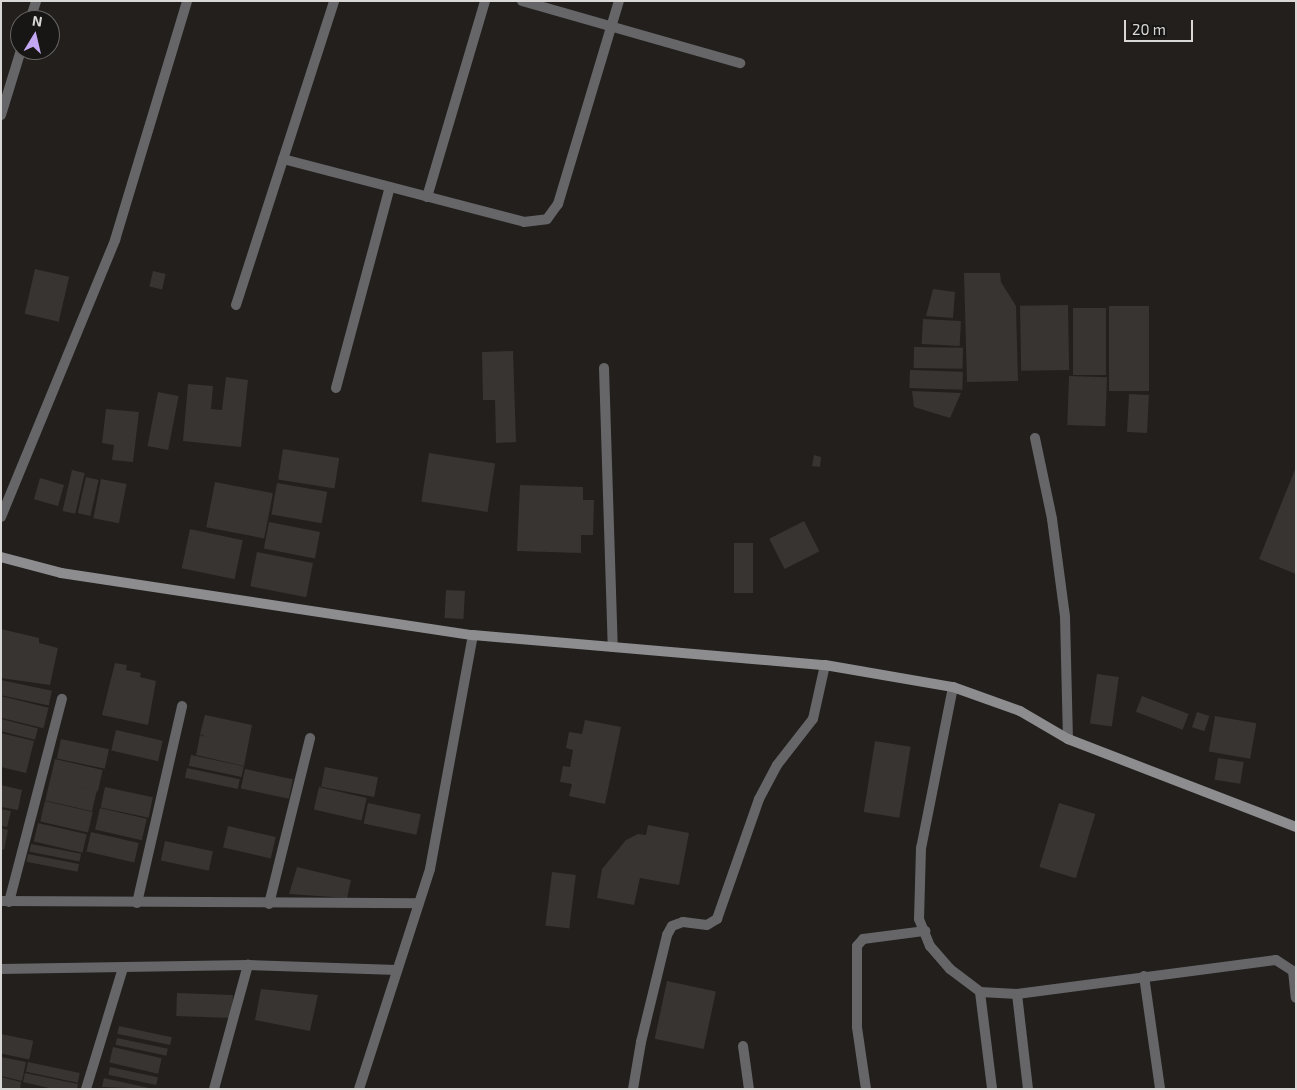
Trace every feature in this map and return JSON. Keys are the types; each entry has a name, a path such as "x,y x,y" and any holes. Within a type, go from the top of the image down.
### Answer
{"main road":[{"path":"1,557 61,573 473,635 825,665 954,687 976,693 1020,712 1068,739 1296,828"}],"street":[{"path":"1,517 115,240 187,1"},
{"path":"236,306 334,1"},
{"path":"427,197 485,1"},
{"path":"522,1 740,63"},
{"path":"283,159 524,222 547,220 558,204 619,1"},
{"path":"1,115 18,60"},
{"path":"336,388 390,187"},
{"path":"604,368 613,646"},
{"path":"1035,438 1052,519 1064,617 1068,739"},
{"path":"358,1089 430,869 473,635"},
{"path":"633,1089 641,1042 667,935 672,926 684,922 707,925 717,919 759,799 777,765 813,720 825,665"},
{"path":"954,687 921,848 919,919 930,946 950,969 980,992 1017,994 1276,960 1293,971 1296,998"},
{"path":"62,698 5,902 418,903"},
{"path":"137,903 182,706"},
{"path":"269,904 310,738"},
{"path":"866,1089 857,1027 857,946 862,939 924,931"},
{"path":"1,970 248,965 397,970"},
{"path":"214,1089 248,965"},
{"path":"86,1089 122,968"},
{"path":"1144,976 1160,1089"},
{"path":"980,992 992,1089"},
{"path":"1017,994 1028,1089"},
{"path":"743,1046 749,1089"}],"building":[{"path":"35,269 69,277 59,322 25,314"},
{"path":"153,271 166,274 162,290 149,287"},
{"path":"964,273 1000,273 1001,282 1016,306 1018,381 967,382"},
{"path":"933,289 955,292 953,318 926,316"},
{"path":"1068,305 1069,370 1021,371 1020,306"},
{"path":"1109,306 1149,306 1149,391 1109,391"},
{"path":"1073,308 1106,308 1106,375 1073,375"},
{"path":"923,319 961,321 960,346 922,344"},
{"path":"914,347 963,348 963,369 914,368"},
{"path":"513,351 516,442 496,443 495,400 483,400 482,352"},
{"path":"910,370 963,372 962,390 909,388"},
{"path":"1069,376 1107,377 1105,426 1067,425"},
{"path":"226,377 248,380 241,447 183,441 188,384 213,386 211,409 222,410"},
{"path":"912,391 961,393 950,418 914,407"},
{"path":"158,392 179,396 168,450 148,446"},
{"path":"1129,394 1149,395 1147,433 1127,432"},
{"path":"106,409 139,412 133,462 112,460 114,445 102,443"},
{"path":"283,449 339,458 334,489 278,480"},
{"path":"429,453 495,463 488,512 421,501"},
{"path":"814,455 821,457 820,467 812,466"},
{"path":"1296,467 1296,574 1259,559"},
{"path":"72,470 85,473 75,514 63,511"},
{"path":"86,477 99,480 90,516 78,513"},
{"path":"40,478 64,485 58,506 34,499"},
{"path":"101,479 127,484 119,523 93,518"},
{"path":"215,482 273,493 264,538 206,527"},
{"path":"277,483 327,492 322,523 271,515"},
{"path":"520,485 583,487 583,500 594,500 593,535 581,535 581,553 517,551"},
{"path":"804,521 819,551 785,569 769,539"},
{"path":"269,522 320,532 315,558 264,549"},
{"path":"190,529 243,540 235,579 182,568"},
{"path":"734,543 753,543 753,593 734,593"},
{"path":"257,552 313,563 306,597 250,586"},
{"path":"446,590 465,591 464,619 445,618"},
{"path":"1,629 39,638 39,643 58,648 50,685 1,678"},
{"path":"115,663 127,665 126,670 141,673 140,677 156,681 148,725 102,715"},
{"path":"1097,674 1119,677 1112,727 1090,724"},
{"path":"1,680 52,691 49,705 1,695"},
{"path":"1,696 49,708 43,728 1,718"},
{"path":"1142,696 1189,714 1183,730 1136,712"},
{"path":"1197,712 1209,716 1204,731 1192,727"},
{"path":"205,715 252,725 244,766 196,755 200,735 207,737 200,734"},
{"path":"1215,716 1256,723 1250,759 1209,751"},
{"path":"1,719 38,728 35,740 1,731"},
{"path":"585,720 621,727 605,804 569,796 572,784 560,782 563,766 570,767 573,750 566,748 569,732 582,734"},
{"path":"116,730 163,741 158,761 111,750"},
{"path":"1,733 34,741 26,773 1,767"},
{"path":"61,739 109,749 105,769 57,759"},
{"path":"875,741 911,747 899,818 864,812"},
{"path":"191,755 244,766 242,777 189,766"},
{"path":"1218,758 1244,762 1240,784 1215,780"},
{"path":"55,759 103,770 98,791 50,780"},
{"path":"325,767 378,777 374,797 321,787"},
{"path":"187,768 240,779 238,789 185,778"},
{"path":"245,769 293,779 289,799 241,789"},
{"path":"50,780 97,791 92,811 45,800"},
{"path":"1,785 22,790 18,810 1,807"},
{"path":"105,787 153,797 149,818 101,808"},
{"path":"319,787 367,798 362,820 314,809"},
{"path":"45,801 93,812 88,832 40,821"},
{"path":"368,803 421,814 416,835 364,824"},
{"path":"1059,803 1095,814 1076,878 1039,867"},
{"path":"100,808 147,819 142,840 95,829"},
{"path":"1,809 11,811 7,827 1,826"},
{"path":"38,823 87,834 82,853 34,842"},
{"path":"648,825 689,833 679,885 640,878 634,905 597,898 602,869 626,840 638,834 646,835"},
{"path":"228,826 276,837 271,858 223,847"},
{"path":"1,828 8,830 4,850 1,849"},
{"path":"91,832 139,843 134,863 87,851"},
{"path":"165,841 213,851 209,871 161,861"},
{"path":"31,844 81,854 80,862 29,852"},
{"path":"28,854 79,864 78,872 26,862"},
{"path":"297,867 351,880 347,898 289,894"},
{"path":"552,872 576,875 569,929 545,926"},
{"path":"667,981 716,991 704,1049 655,1039"},
{"path":"261,989 318,995 310,1031 255,1020"},
{"path":"177,993 233,995 232,1018 176,1016"},
{"path":"119,1026 172,1037 170,1045 117,1034"},
{"path":"1,1034 33,1041 29,1059 1,1053"},
{"path":"117,1038 168,1049 166,1056 116,1045"},
{"path":"113,1047 162,1058 158,1074 109,1063"},
{"path":"1,1057 26,1062 22,1081 1,1076"},
{"path":"28,1062 80,1073 78,1083 26,1072"},
{"path":"110,1067 158,1077 156,1085 108,1075"},
{"path":"25,1073 78,1084 77,1089 53,1089 23,1082"},
{"path":"1,1077 21,1082 20,1089 1,1089"},
{"path":"104,1078 149,1088 149,1089 102,1087"}]}
